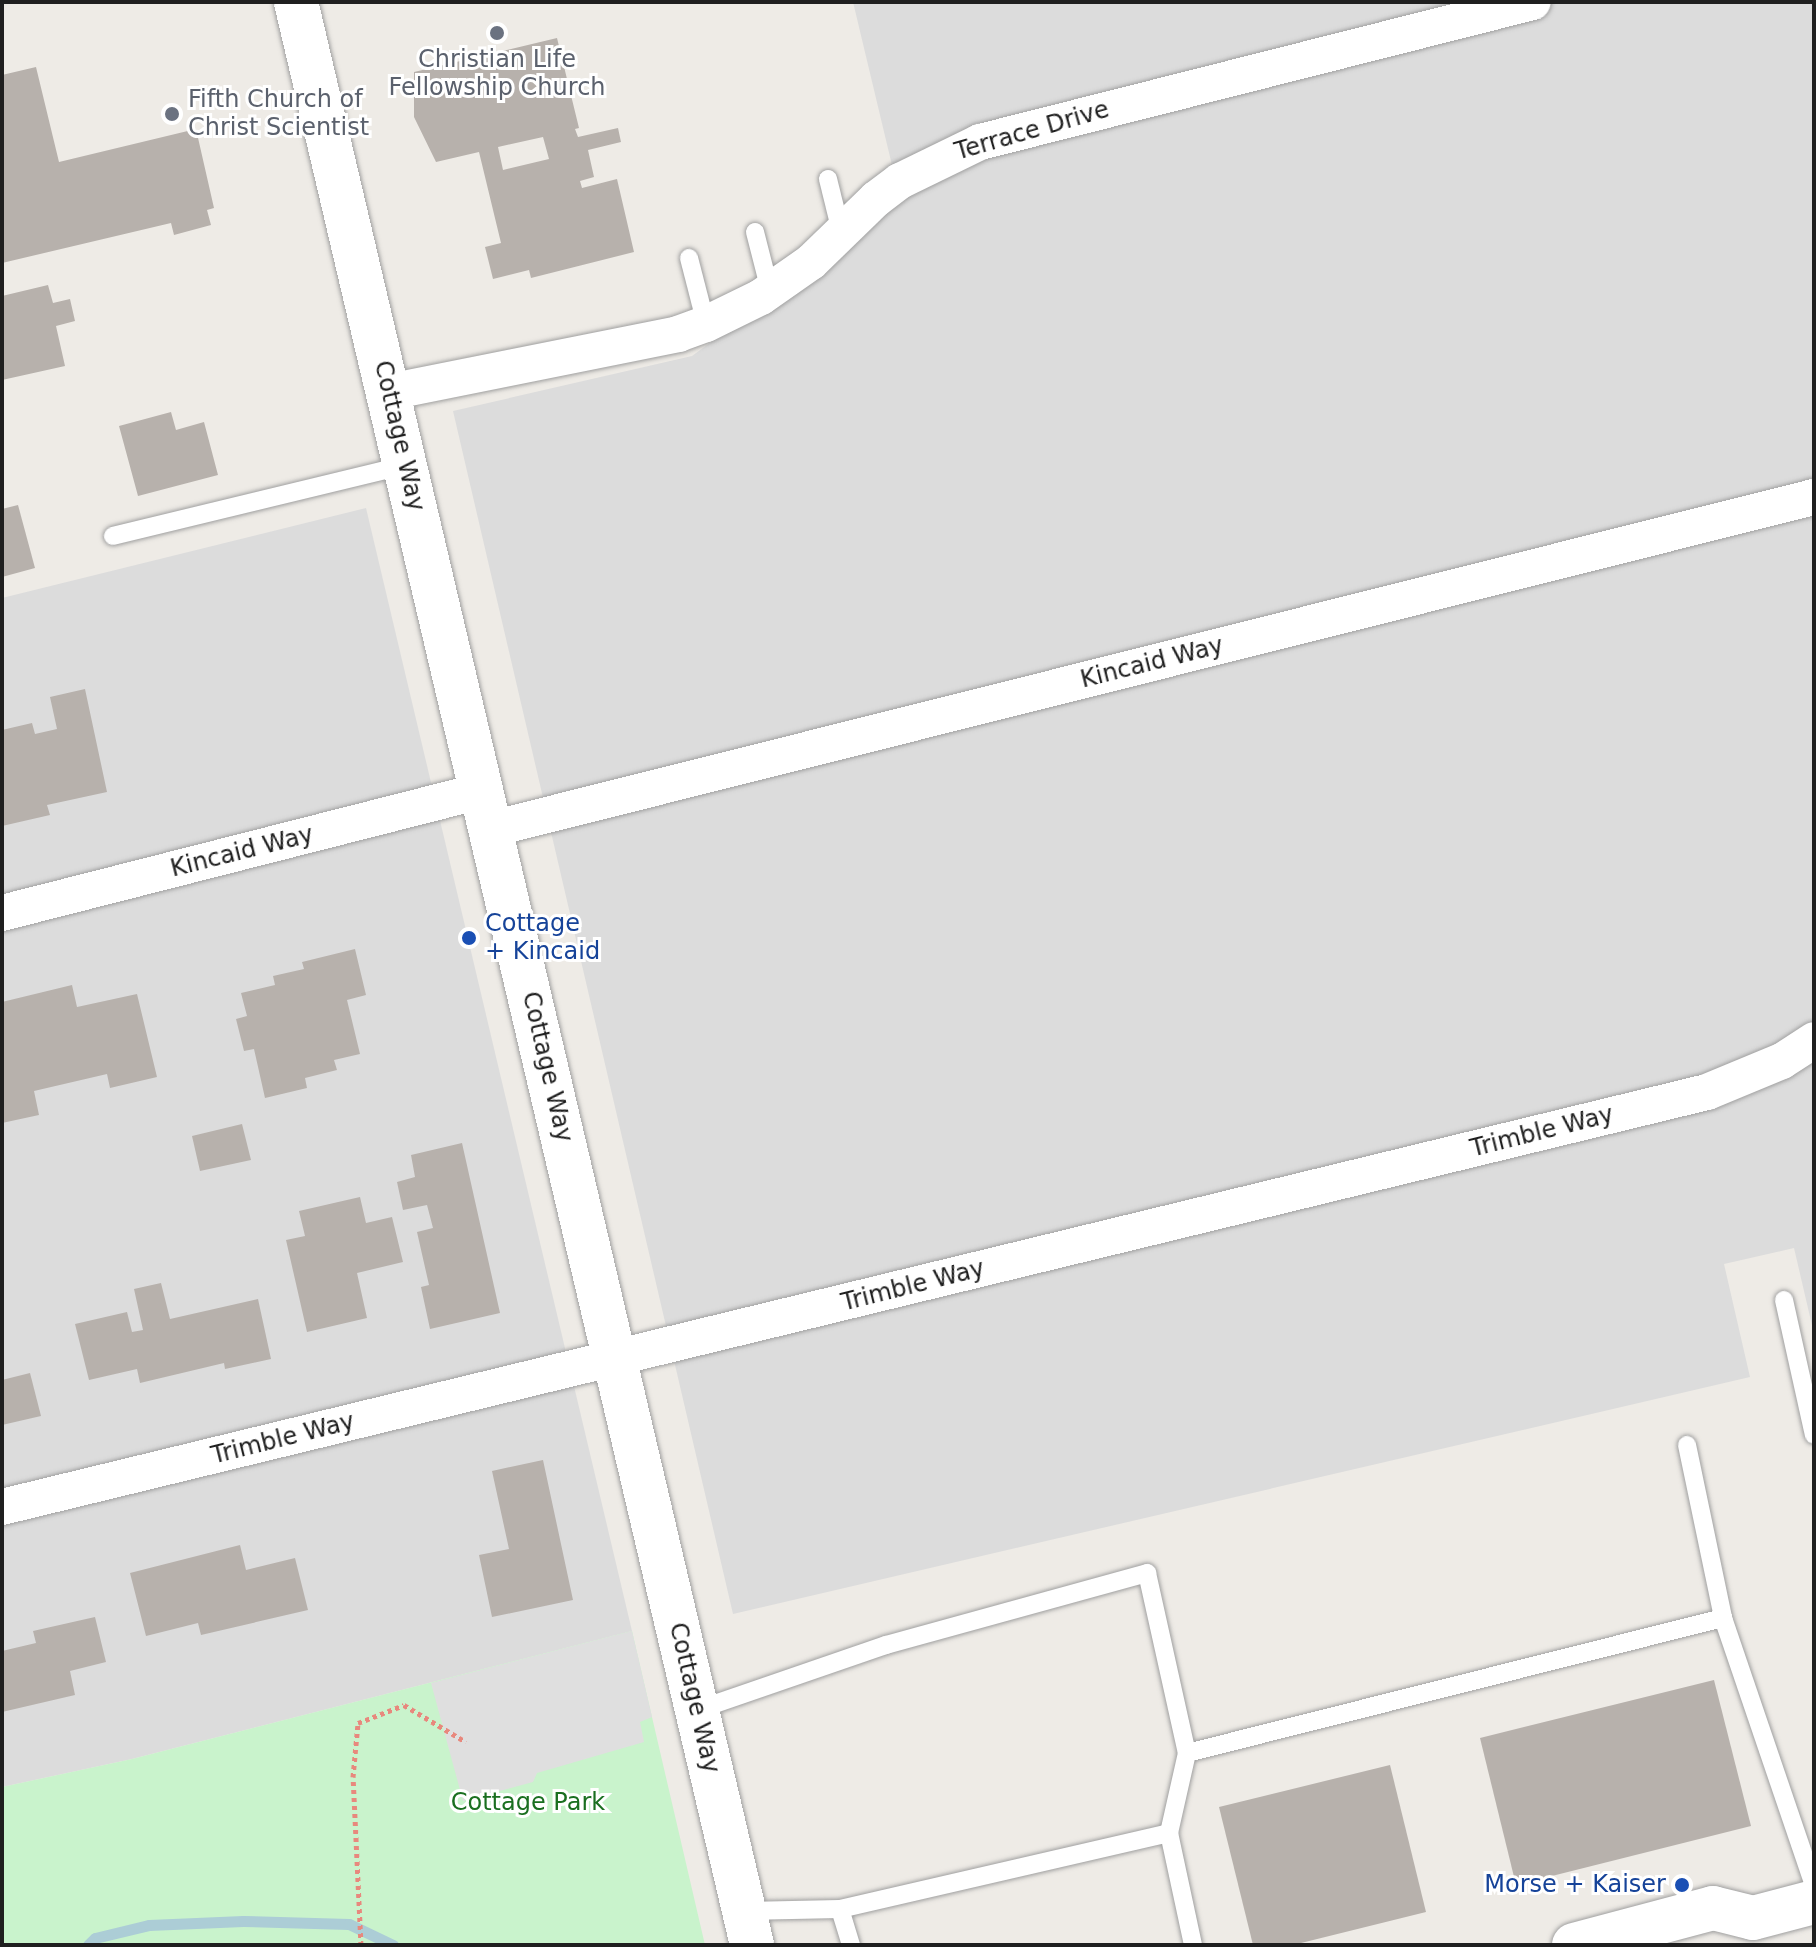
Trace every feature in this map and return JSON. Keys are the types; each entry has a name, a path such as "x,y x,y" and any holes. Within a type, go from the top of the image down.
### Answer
{"street":[{"name":"Cottage Way","path":"296,2 748,1928"},
{"name":"Terrace Drive","path":"389,392 678,334 706,324 770,291 811,262 900,181 980,142 1533,2"},
{"name":"Kincaid Way","path":"2,913 486,810 1814,497"},
{"name":"Trimble Way","path":"2,1507 1707,1092 1782,1061 1814,1040"},
{"path":"1574,1945 1713,1908 1739,1932 1814,1902"}],"lane":[{"path":"828,179 841,232"},
{"path":"755,232 770,291"},
{"path":"689,258 706,324"},
{"path":"113,536 406,465"},
{"path":"1784,1300 1814,1435"},
{"path":"1687,1445 1723,1618 1814,1885"},
{"path":"697,1710 886,1645 1147,1573 1187,1753 1169,1833 1193,1945"},
{"path":"1187,1753 1723,1618"},
{"path":"748,1928 1169,1833"},
{"path":"840,1909 851,1945"}],"path":[{"path":"361,1945 353,1777 358,1723 404,1705 466,1742"}],"shaded area":[{"path":"853,2 1814,2 1814,1334 1794,1248 1724,1264 1750,1377 733,1614 453,411 692,356 901,203"},
{"path":"366,508 632,1631 132,1759 2,1787 2,598"},
{"path":"632,1631 652,1717 640,1722 644,1742 537,1773 533,1782 463,1801 431,1683"}],"green space":[{"name":"Cottage Park","path":"632,1631 705,1945 2,1945 2,1787 132,1759"}],"building":[{"path":"557,38 579,128 575,129 578,137 618,128 621,142 588,150 594,177 580,181 582,188 617,179 634,252 531,278 529,270 493,279 485,247 501,243 479,152 436,162 414,117 414,72","holes":["543,137 549,159 503,170 498,147"]},
{"path":"36,67 59,162 196,129 214,208 207,210 211,225 174,235 171,223 2,263 2,75"},
{"path":"48,285 53,303 70,299 75,321 56,326 65,366 2,380 2,296"},
{"path":"171,412 176,430 204,422 218,475 138,496 119,426"},
{"path":"18,505 35,568 2,577 2,509"},
{"path":"85,689 107,792 47,805 50,815 2,826 2,730 32,723 35,734 57,729 50,697"},
{"path":"355,949 366,995 347,1000 360,1054 334,1060 337,1070 305,1078 307,1088 265,1098 254,1049 244,1051 236,1019 247,1016 241,993 275,985 273,976 304,969 302,962"},
{"path":"72,985 77,1007 137,994 157,1077 110,1088 107,1074 34,1091 39,1115 2,1123 2,1002"},
{"path":"242,1124 251,1160 200,1171 192,1136"},
{"path":"462,1143 500,1313 430,1329 421,1287 429,1285 417,1232 433,1228 427,1205 403,1210 397,1182 415,1177 411,1155"},
{"path":"360,1197 366,1223 392,1217 403,1262 357,1273 367,1318 307,1332 286,1240 305,1236 299,1211"},
{"path":"161,1283 170,1319 258,1299 271,1359 225,1369 224,1363 140,1383 137,1369 89,1380 75,1324 127,1312 132,1332 143,1330 134,1289"},
{"path":"30,1373 41,1416 2,1425 2,1380"},
{"path":"543,1460 573,1600 492,1617 479,1555 509,1549 492,1471"},
{"path":"240,1545 246,1570 295,1558 308,1610 201,1635 198,1623 146,1636 130,1573"},
{"path":"95,1617 106,1662 70,1671 75,1695 2,1712 2,1651 36,1643 33,1631"},
{"path":"1714,1680 1751,1826 1516,1885 1480,1738"},
{"path":"1390,1765 1426,1912 1293,1945 1253,1945 1219,1807"}],"waterway":[{"path":"88,1945 95,1938 149,1925 243,1921 349,1924 393,1945"}],"place":[{"name":"Christian Life Fellowship Church","path":"497,33"},
{"name":"Fifth Church of Christ Scientist","path":"172,114"},
{"name":"Cottage + Kincaid","path":"469,938"},
{"name":"Morse + Kaiser","path":"1682,1885"}]}
